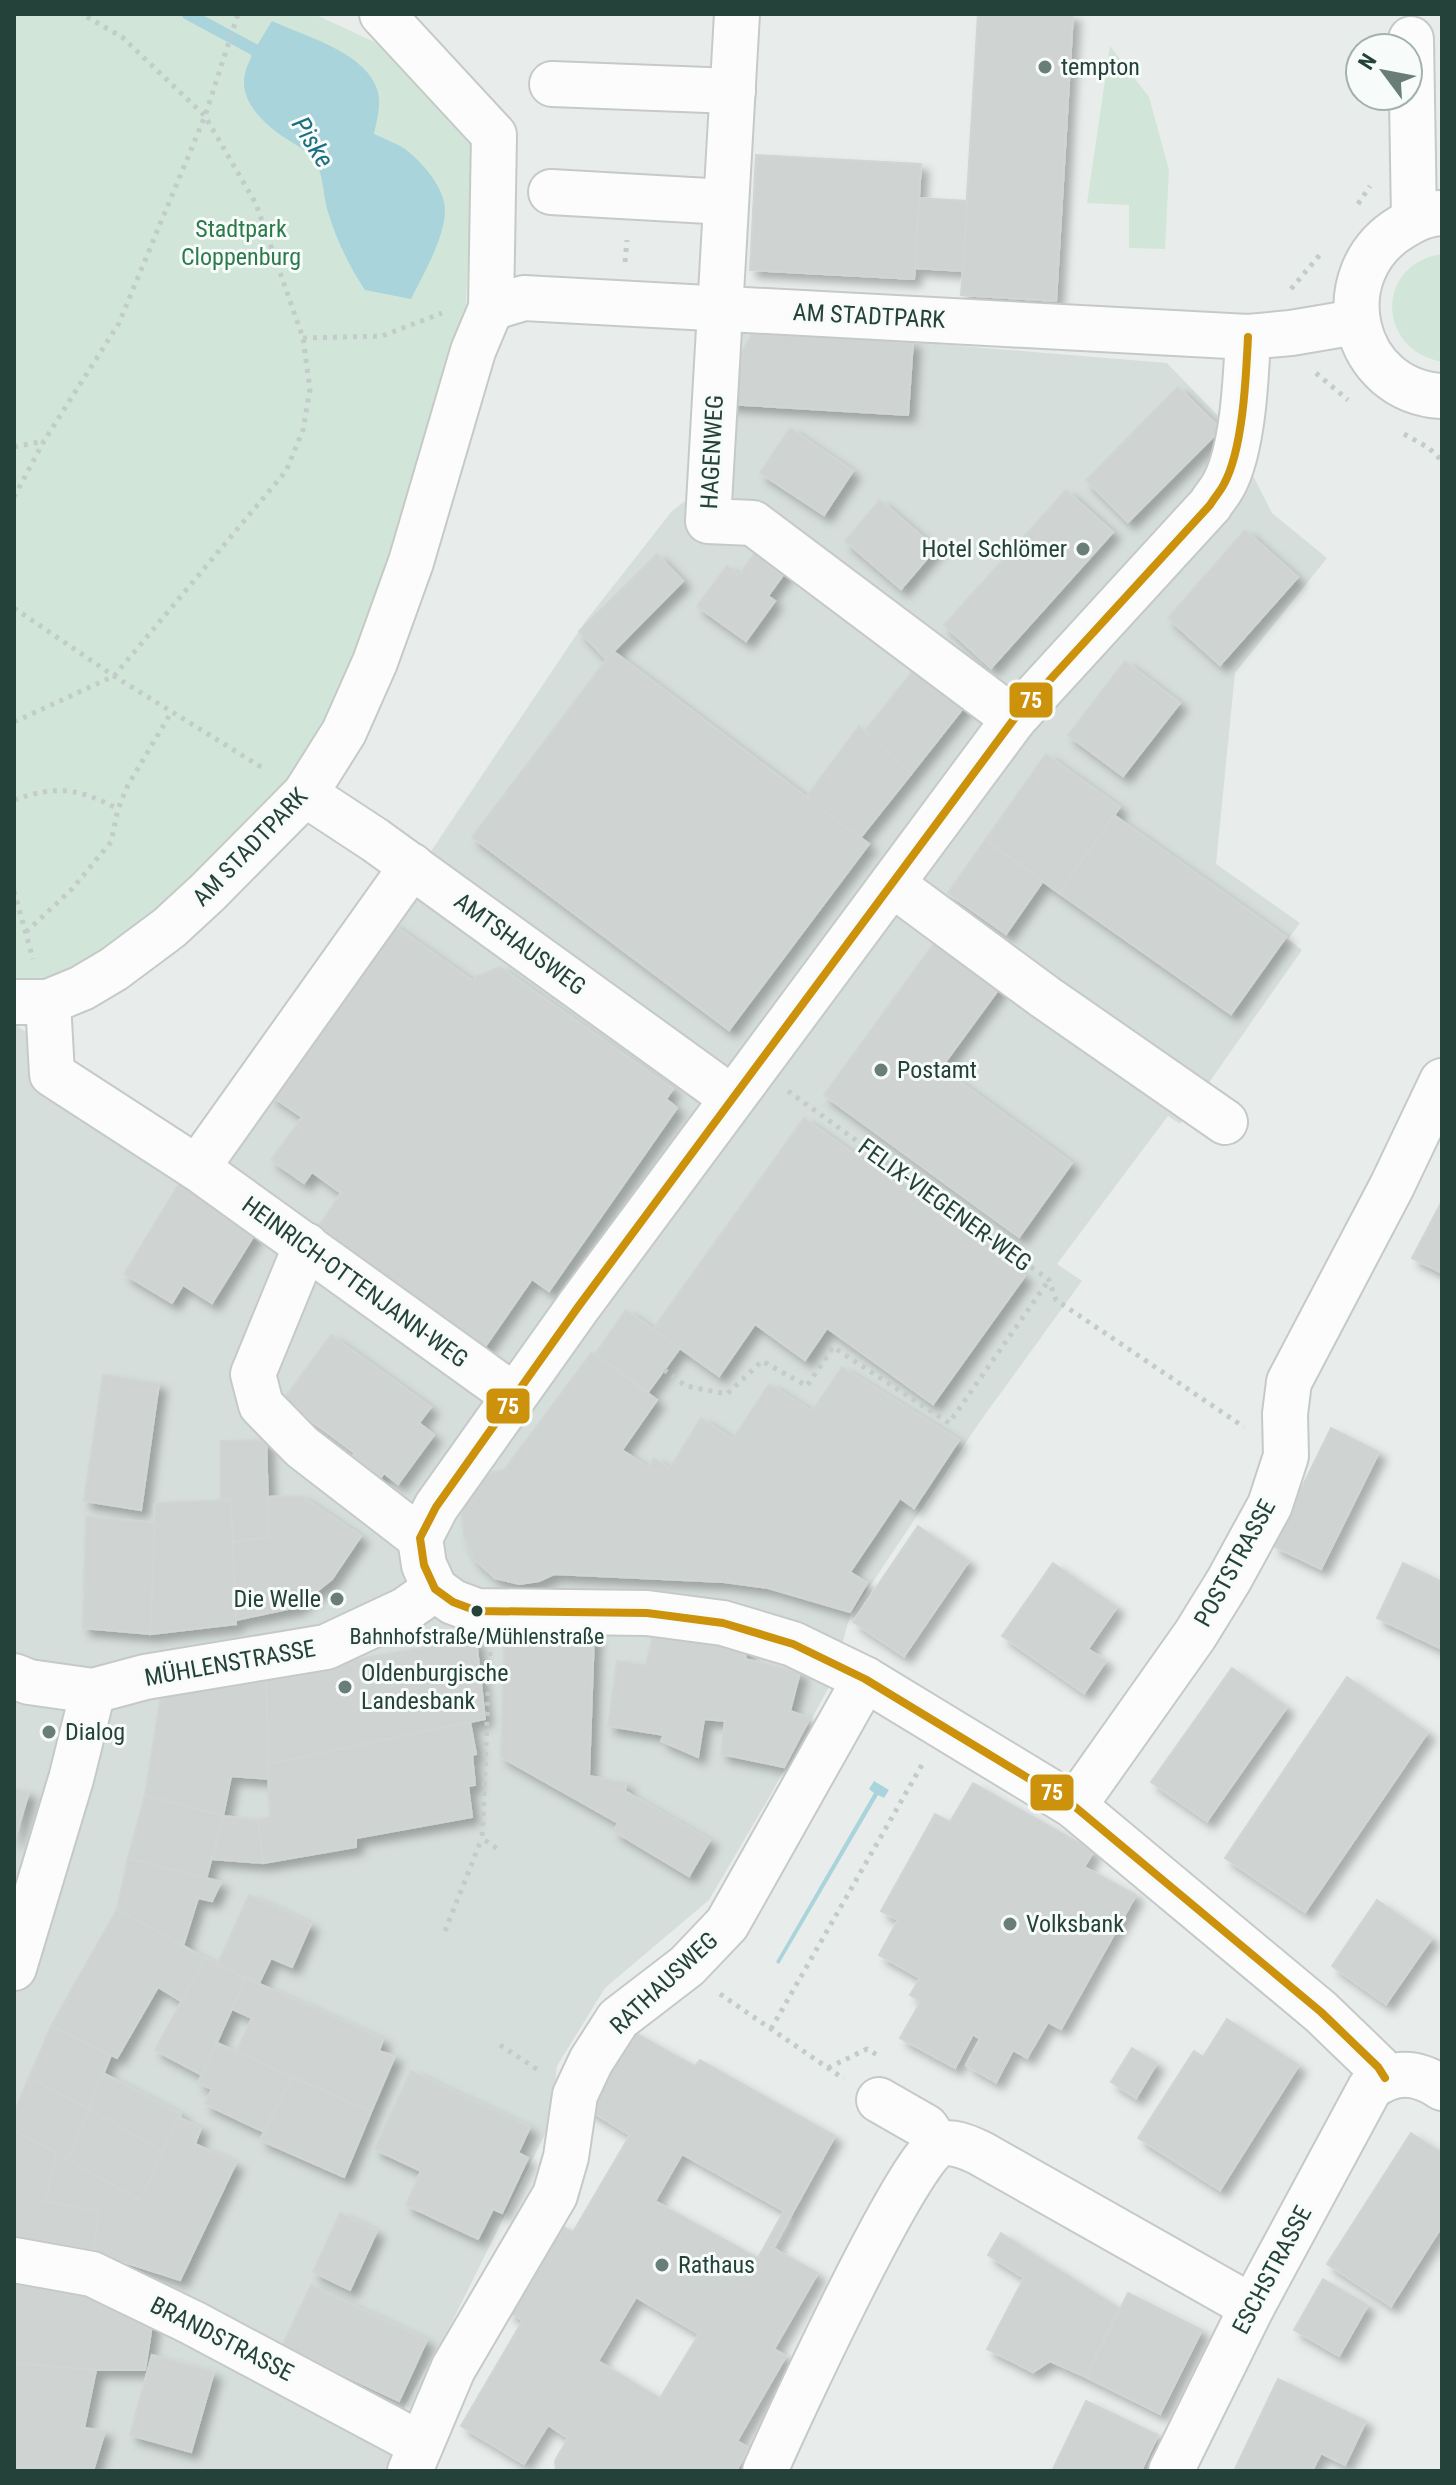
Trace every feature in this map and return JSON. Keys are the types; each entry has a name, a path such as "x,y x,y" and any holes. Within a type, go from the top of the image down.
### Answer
{"street":[{"name":"AM STADTPARK","path":"31,1002 82,988 114,969 169,928 305,794 344,732 375,662 411,562 473,351 491,308 494,135 382,14"},
{"name":"HAGENWEG","path":"737,14 708,521 753,523 1014,719"},
{"path":"1407,26 1442,125"},
{"path":"1407,26 1428,216 1378,245 1362,272 1356,322 1374,361 1397,383 1429,395 1442,396"},
{"path":"552,84 733,91"},
{"path":"551,192 726,202"},
{"name":"AM STADTPARK","path":"491,308 524,298 1248,337 1356,322"},
{"path":"1248,337 1236,446 1225,483 1210,505 1014,719 514,1396 436,1507 420,1538 424,1565 435,1589 453,1602 477,1611 647,1613 723,1623 793,1644 865,1679 1074,1806 1321,2012 1378,2067 1385,2078 1410,2074 1442,2088"},
{"name":"AMTSHAUSWEG","path":"305,794 743,1082"},
{"path":"31,1002 52,1074 197,1168 412,866"},
{"path":"892,884 1045,997 1225,1122"},
{"name":"POSTSTRASSE","path":"1074,1806 1195,1635 1270,1505 1286,1456 1285,1414 1289,1382 1392,1186 1442,1081"},
{"name":"HEINRICH-OTTENJANN-WEG","path":"197,1168 514,1396"},
{"path":"306,1245 253,1374 261,1405 302,1447 420,1538"},
{"name":"MÜHLENSTRASSE","path":"14,1676 29,1682 93,1691 145,1677 326,1647 405,1610 435,1589"},
{"name":"RATHAUSWEG","path":"415,2458 453,2369 555,2195 566,2157 575,2095 591,2061 618,2019 687,1966 727,1924 865,1679"},
{"path":"14,1968 71,1779 93,1691"},
{"name":"ESCHSTRASSE","path":"1171,2471 1252,2307 1370,2088 1385,2078"},
{"path":"879,2100 926,2127 938,2145"},
{"path":"765,2471 878,2237 925,2156 938,2145 961,2144 980,2153 1252,2307"},
{"name":"BRANDSTRASSE","path":"14,2260 92,2274 193,2323 415,2458"}],"path":[{"path":"14,722 114,676 286,471 303,430 310,389 303,338 256,204 205,116 122,37 82,14"},
{"path":"14,497 44,441 119,323 205,116 238,14"},
{"path":"621,303 630,197"},
{"path":"303,338 382,336 434,314 491,308"},
{"path":"14,447 44,441"},
{"path":"14,608 114,676 305,794"},
{"path":"26,932 72,889 111,842 118,809 128,785 172,711"},
{"path":"14,800 37,792 63,789 92,795 118,809"},
{"path":"14,891 26,932 31,1002"},
{"name":"FELIX-VIEGENER-WEG","path":"743,1082 1049,1280 1056,1300 1286,1456"},
{"path":"664,1370 686,1386 727,1394 762,1361 807,1386 833,1347 949,1423 1049,1280"},
{"path":"445,1931 482,1838 491,1611"},
{"path":"771,2029 944,1726"},
{"path":"482,1838 499,1850"},
{"path":"687,1966 706,1984 879,2100"}],"shaded area":[{"path":"731,327 1167,363 1228,426 1272,513 1327,558 1235,673 1216,864 1300,923 1288,939 1302,950 1180,1124 1168,1116 1057,1264 1082,1281 979,1423 850,1616 831,1683 709,1900 605,1988 557,2066 551,2122 450,2326 405,2405 387,2471 14,2471 14,1024 216,1157 415,875 585,622 672,511 713,480"}],"green space":[{"name":"Stadtpark Cloppenburg","path":"14,14 314,14 418,62 474,113 465,329 393,562 352,668 302,767 235,847 84,975 14,986"},
{"path":"1110,46 1149,97 1169,170 1165,249 1129,248 1129,205 1087,203"},
{"path":"1442,254 1442,362 1420,354 1404,341 1395,324 1392,306 1395,289 1405,273 1420,261"}],"water":[{"path":"272,21 332,47 360,65 377,89 379,100 374,134 399,145 424,167 437,184 444,203 444,223 432,257 411,299 365,290 335,232 316,163 306,151 269,126 248,99 244,83 247,68"},
{"path":"874,1781 889,1790 884,1798 878,1795 779,1964 776,1962 874,1793 869,1789"}],"building":[{"path":"978,14 1073,14 1056,301 961,295"},
{"path":"756,155 921,164 914,279 750,270"},
{"path":"919,198 967,201 963,271 915,268"},
{"path":"754,331 913,341 908,415 727,404 730,372"},
{"path":"1178,387 1221,429 1128,522 1086,480"},
{"path":"790,428 853,471 824,515 760,473"},
{"path":"1066,490 1113,532 991,668 944,625"},
{"path":"880,500 936,548 901,589 845,541"},
{"path":"1245,530 1298,577 1220,665 1168,618"},
{"path":"762,543 791,564 768,596 775,601 746,641 697,606 727,566 739,575"},
{"path":"657,554 683,581 606,659 579,631"},
{"path":"613,651 869,844 729,1030 472,837"},
{"path":"925,656 972,697 911,774 864,732"},
{"path":"1125,661 1180,703 1123,776 1068,735"},
{"path":"859,726 911,774 860,838 806,797"},
{"path":"1046,754 1120,807 1059,893 985,840"},
{"path":"1114,815 1286,937 1231,1014 1059,893"},
{"path":"985,840 1043,881 1006,934 948,893"},
{"path":"391,923 473,981 477,976 500,967 673,1089 666,1099 677,1108 549,1291 532,1279 482,1351 314,1233 341,1193 312,1172 304,1183 271,1160 302,1117 270,1095"},
{"path":"937,939 1001,986 941,1068 1072,1163 1019,1237 824,1095"},
{"path":"804,1118 1025,1276 933,1404 827,1328 805,1360 755,1324 719,1376 653,1329"},
{"path":"188,1169 258,1229 212,1303 183,1285 172,1303 124,1274"},
{"path":"1442,1201 1442,1273 1412,1258"},
{"path":"626,1310 680,1348 648,1392 595,1354"},
{"path":"331,1335 431,1407 419,1423 434,1435 398,1484 384,1473 375,1486 346,1464 355,1453 283,1400"},
{"path":"592,1352 657,1400 622,1450 648,1467 654,1458 670,1468 701,1418 733,1439 769,1384 812,1411 842,1367 959,1440 914,1508 900,1498 850,1572 867,1583 850,1612 768,1588 724,1582 554,1574 539,1581 519,1584 495,1578 475,1560 464,1537 462,1511 469,1488 493,1472 504,1470"},
{"path":"103,1375 159,1383 141,1510 84,1501"},
{"path":"1331,1428 1379,1452 1321,1569 1273,1546"},
{"path":"266,1440 269,1537 232,1542 231,1500 221,1500 221,1441"},
{"path":"301,1496 361,1536 332,1579 297,1607 236,1620 232,1542 269,1537 268,1497"},
{"path":"231,1500 236,1624 150,1634 155,1503"},
{"path":"86,1517 155,1523 150,1634 83,1628"},
{"path":"918,1526 969,1561 904,1656 853,1622"},
{"path":"1053,1563 1117,1607 1088,1649 1106,1661 1084,1693 1002,1636"},
{"path":"1403,1563 1442,1582 1442,1649 1377,1618"},
{"path":"654,1631 747,1647 745,1659 800,1672 790,1711 810,1718 784,1767 721,1754 725,1721 704,1719 698,1757 661,1741 664,1735 608,1726 617,1661 646,1665"},
{"path":"505,1632 594,1634 589,1776 626,1783 625,1791 710,1840 689,1876 614,1831 618,1823 501,1757"},
{"path":"476,1639 485,1719 268,1764 266,1674"},
{"path":"1232,1668 1287,1707 1207,1821 1151,1782"},
{"path":"1347,1677 1428,1732 1305,1912 1225,1858"},
{"path":"266,1681 269,1779 231,1776 223,1816 145,1795 161,1695"},
{"path":"470,1722 476,1754 472,1755 475,1785 468,1786 472,1817 356,1838 356,1847 263,1863 258,1820 270,1817 268,1764"},
{"path":"973,1783 1094,1851 1084,1867 1136,1895 1061,2029 1048,2022 1027,2058 1013,2050 996,2082 966,2065 980,2039 973,2034 955,2068 900,2038 921,2001 910,1995 920,1978 879,1955 898,1920 881,1911 935,1814 950,1822"},
{"path":"14,1788 29,1792 14,1842"},
{"path":"145,1795 223,1816 206,1879 128,1858"},
{"path":"223,1816 258,1820 263,1863 212,1859"},
{"path":"128,1858 221,1882 212,1901 198,1898 183,1946 117,1909"},
{"path":"249,1895 311,1924 292,1967 271,1958 259,1983 217,1965"},
{"path":"1377,1900 1432,1938 1386,2004 1332,1966"},
{"path":"117,1909 205,1958 181,2001 158,1987 117,2058 51,2026"},
{"path":"205,1958 246,1978 202,2075 155,2050"},
{"path":"246,1978 383,2039 379,2051 395,2056 371,2112 236,2052 252,2018 232,2009"},
{"path":"1227,2019 1299,2065 1220,2190 1138,2138 1194,2051 1203,2057"},
{"path":"51,2026 111,2055 89,2109 29,2077"},
{"path":"630,2030 695,2066 700,2060 835,2136 773,2248 818,2273 774,2349 786,2356 737,2441 749,2448 736,2471 556,2471 555,2461 568,2438 548,2425 524,2464 461,2426 523,2320 508,2312 558,2224 573,2232 630,2135 584,2107","holes":["682,2154 784,2211 758,2258 655,2201","636,2297 699,2334 660,2398 598,2361"]},
{"path":"217,2043 292,2077 264,2132 205,2104 212,2089 198,2083"},
{"path":"1132,2048 1157,2063 1136,2098 1111,2082"},
{"path":"411,2071 530,2127 518,2153 528,2158 502,2213 493,2209 478,2239 406,2205 421,2171 374,2149"},
{"path":"103,2073 181,2114 163,2152 89,2109"},
{"path":"29,2077 89,2109 68,2160 14,2130 14,2113"},
{"path":"292,2077 371,2112 344,2177 260,2140"},
{"path":"89,2109 163,2152 140,2201 68,2160"},
{"path":"178,2117 201,2128 195,2144 236,2163 180,2280 130,2264 92,2258 99,2211 45,2201 57,2153 140,2201"},
{"path":"14,2130 57,2153 45,2201 99,2211 92,2258 14,2241"},
{"path":"1411,2133 1442,2153 1442,2226 1391,2306 1327,2264"},
{"path":"340,2213 377,2231 350,2290 313,2272"},
{"path":"1001,2233 1119,2308 1086,2377 1050,2361 1033,2372 987,2349 1024,2278 988,2255"},
{"path":"14,2271 154,2312 145,2370 96,2370 14,2363"},
{"path":"1323,2279 1368,2305 1339,2356 1294,2330"},
{"path":"311,2285 427,2340 399,2401 282,2346"},
{"path":"1128,2293 1202,2330 1160,2414 1086,2377"},
{"path":"152,2355 214,2372 191,2452 130,2435"},
{"path":"14,2363 96,2370 84,2428 105,2431 93,2471 14,2471"},
{"path":"1278,2379 1366,2421 1345,2465 1321,2453 1312,2471 1234,2471"},
{"path":"1086,2401 1158,2435 1141,2471 1052,2471"}],"waterway":[{"name":"Piske","path":"188,14 255,50 264,64"}],"transit line":[{"name":"75","path":"1248,337 1239,433 1230,469 1219,492 1014,719 578,1307 436,1507 420,1538 424,1565 435,1589 453,1602 477,1611 647,1613 723,1623 793,1644 865,1679 1074,1806 1321,2012 1378,2067 1385,2078"}],"place":[{"name":"tempton","path":"1045,67"},
{"name":"Hotel Schlömer","path":"1083,549"},
{"name":"Postamt","path":"881,1070"},
{"name":"Die Welle","path":"337,1599"},
{"name":"Bahnhofstraße/Mühlenstraße","path":"477,1611"},
{"name":"Oldenburgische Landesbank","path":"345,1687"},
{"name":"Dialog","path":"49,1732"},
{"name":"Volksbank","path":"1010,1924"},
{"name":"Rathaus","path":"662,2265"}]}
